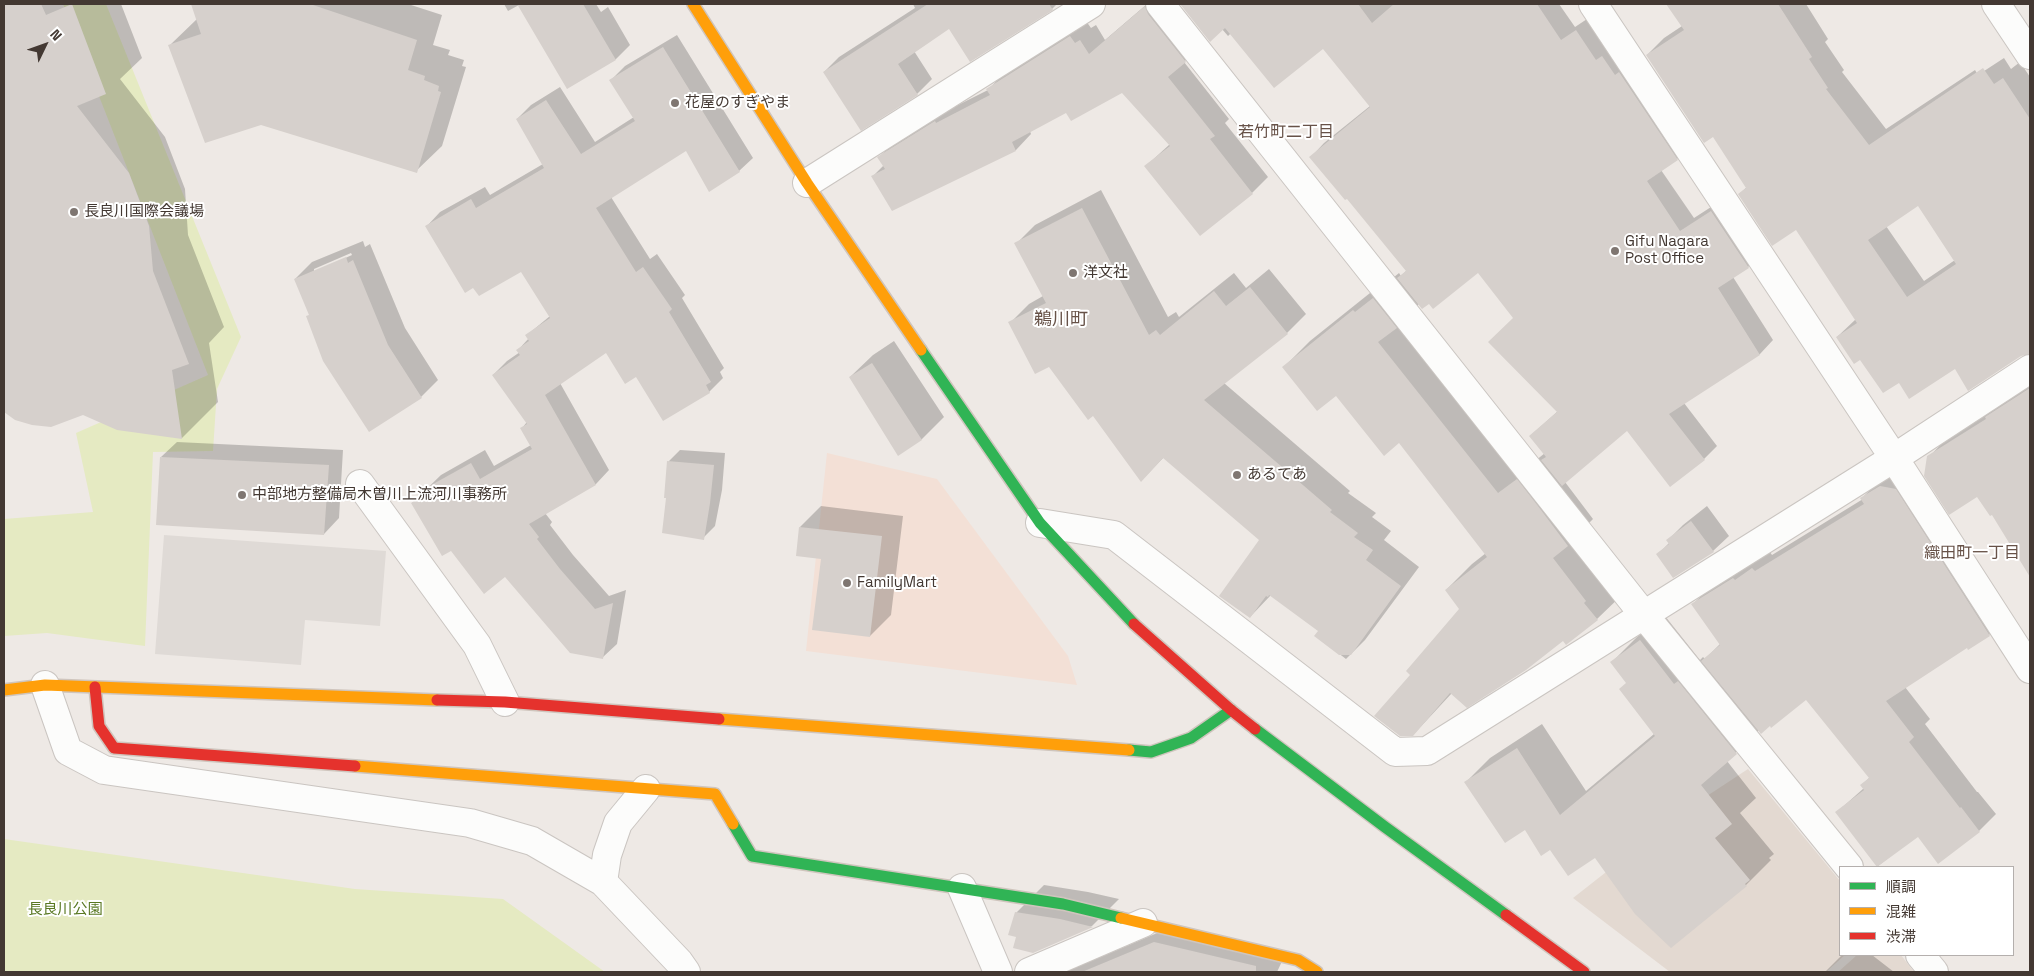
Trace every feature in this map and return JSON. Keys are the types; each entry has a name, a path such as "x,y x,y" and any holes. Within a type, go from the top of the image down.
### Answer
{"street":[{"path":"693,4 807,183 1040,524 1134,624 1231,710 1384,827 1584,972"},
{"path":"807,183 1091,4"},
{"path":"1160,4 1644,615 1848,866"},
{"path":"1593,4 1894,458 2030,669"},
{"path":"1996,4 2030,55"},
{"path":"1040,524 1114,535 1395,752 1427,751 1894,458 2030,369"},
{"path":"360,484 477,645 505,702"},
{"path":"4,690 45,685 505,702 1151,752 1191,738 1231,710"},
{"path":"45,685 68,751 104,770 470,823 532,841 603,882 679,962 686,972"},
{"path":"95,687 99,726 114,748 716,794 752,856 1063,904 1298,960 1317,972"},
{"path":"603,882 607,856 618,823 646,789"},
{"path":"962,888 998,972"},
{"path":"1029,972 1143,923"},
{"path":"1921,956 1934,972"}],"shaded area":[{"path":"827,453 937,479 1068,656 1077,685 806,651"},
{"path":"164,535 386,551 380,626 305,620 301,665 155,654"},
{"path":"1748,769 1839,880 1839,956 1844,956 1826,972 1670,972 1573,898 1684,811"},
{"path":"1856,956 1902,956 1914,972 1838,972"}],"green space":[{"path":"63,4 106,4 241,337 217,389 213,451 153,452 145,646 47,633 4,636 4,519 93,512 76,433 208,375"},
{"name":"長良川公園","path":"4,839 355,889 503,899 605,972 4,972"}],"building":[{"name":"長良川国際会議場","path":"4,4 41,4 46,15 72,4 106,94 77,106 129,173 149,226 153,271 189,364 172,370 182,439 117,430 83,415 51,427 32,425 15,420 4,412"},
{"path":"191,4 310,4 417,40 408,70 425,76 424,80 439,86 438,91 441,92 417,173 261,125 205,143 168,45 201,34"},
{"path":"517,4 583,4 616,60 567,89"},
{"path":"928,4 1049,4 1053,10 970,62 949,29 898,64 918,95 861,131 823,72"},
{"path":"1180,4 1358,4 1372,23 1394,4 1537,4 1561,40 1576,30 1596,60 1602,56 1615,75 1619,72 1678,160 1647,181 1680,231 1711,211 1749,268 1718,288 1760,355 1669,414 1705,460 1670,487 1627,431 1562,486 1541,460 1546,457 1529,436 1557,412 1488,342 1513,318 1478,273 1433,309 1429,304 1422,309 1397,278 1406,271 1347,199 1345,200 1309,157 1370,107 1323,49 1274,88 1225,28 1210,42"},
{"path":"1666,4 1778,4 1812,57 1809,59 1828,88 1826,89 1869,145 1983,68 1994,84 2003,78 2030,119 2030,354 2021,356 1968,391 1955,369 1909,399 1899,383 1883,393 1860,360 1854,364 1836,337 1857,323 1796,230 1772,246 1738,194 1746,188 1713,137 1704,143 1646,55 1684,30","holes":["1918,206 1956,264 1907,297 1868,240"]},
{"path":"1145,6 1148,14 1186,62 1168,77 1215,136 1210,139 1253,194 1200,236 1144,166 1170,146 1122,93 1071,121 1066,113 1012,142 1016,151 892,211 871,176 885,169 877,157 935,121 936,123 990,95 986,89 1070,36 1075,43 1080,40 1089,54"},
{"path":"663,47 740,172 709,192 686,151 596,208 636,272 643,267 672,309 669,312 711,382 706,385 710,393 663,421 636,377 625,384 606,353 545,395 596,485 529,524 539,537 537,539 560,569 595,609 613,603 603,659 570,653 505,577 484,594 451,551 442,556 411,503 429,493 426,488 471,463 480,479 532,449 520,428 527,424 492,375 520,355 516,350 529,341 525,335 550,318 521,272 479,296 473,288 465,293 425,226 471,199 476,208 544,168 516,119 546,100 581,154 635,121 609,80"},
{"path":"1082,208 1149,335 1156,330 1160,335 1214,291 1226,306 1250,287 1288,334 1204,400 1332,510 1330,512 1358,533 1354,537 1373,550 1366,560 1401,586 1351,655 1339,655 1314,636 1318,631 1269,595 1268,597 1266,596 1250,618 1219,596 1259,540 1163,458 1141,482 1093,416 1088,420 1049,367 1035,374 1008,322 1046,303 1014,243"},
{"path":"346,257 348,263 353,260 388,345 422,398 369,432 323,361 306,316 309,315 294,279"},
{"path":"1373,298 1397,328 1378,342 1498,493 1517,479 1568,546 1553,558 1598,620 1566,645 1563,641 1526,670 1467,708 1450,693 1413,736 1400,736 1374,716 1410,675 1406,671 1459,609 1445,590 1487,557 1399,443 1384,456 1336,396 1317,411 1282,367 1353,310 1355,312"},
{"path":"872,363 922,440 898,456 849,377"},
{"path":"2030,388 2030,577 1992,515 1990,516 1977,497 1949,515 1924,476 1927,456 1986,419 1985,417"},
{"name":"中部地方整備局木曽川上流河川事務所","path":"160,457 329,465 324,535 156,525"},
{"path":"667,461 714,465 704,540 662,533 666,498 664,498"},
{"path":"1880,486 1896,489 1990,636 1968,650 1967,648 1886,701 1914,737 1909,742 1980,832 1938,864 1918,837 1876,866 1835,812 1864,790 1860,785 1869,778 1806,700 1761,734 1701,661 1720,645 1691,604 1733,578 1735,580 1752,568 1755,571 1864,504 1860,498"},
{"path":"1691,521 1714,552 1673,578 1656,554 1669,544 1666,540"},
{"name":"FamilyMart","path":"799,527 882,536 870,637 812,630 821,559 796,556"},
{"path":"1640,640 1674,684 1678,681 1737,754 1701,785 1732,824 1715,838 1750,880 1745,884 1747,886 1671,948 1635,914 1595,858 1568,876 1550,850 1541,856 1525,830 1505,843 1464,782 1517,748 1560,815 1655,736 1619,689 1626,683 1610,662"},
{"path":"1015,912 1060,919 1093,927 1033,953 1013,948 1016,937 1008,935"},
{"path":"1154,942 1256,966 1256,972 1082,972"}],"traffic: fast":[{"path":"921,350 1040,523 1134,624"},
{"path":"1129,750 1151,752 1191,738 1231,710"},
{"path":"1255,729 1506,915"},
{"path":"733,824 752,856 1063,904 1121,918"}],"traffic: slow":[{"path":"693,4 807,183 921,350"},
{"path":"4,690 45,685 437,700"},
{"path":"719,719 1129,750"},
{"path":"355,766 715,794 733,824"},
{"path":"1121,918 1298,960 1317,972"}],"traffic: jam":[{"path":"1134,624 1255,729"},
{"path":"95,687 99,726 114,748 355,766"},
{"path":"437,700 505,702 719,719"},
{"path":"1506,915 1584,972"}],"place":[{"name":"花屋のすぎやま","path":"675,103"},
{"name":"長良川国際会議場","path":"74,212"},
{"name":"Gifu Nagara Post Office","path":"1615,251"},
{"name":"洋文社","path":"1073,273"},
{"name":"あるてあ","path":"1237,475"},
{"name":"中部地方整備局木曽川上流河川事務所","path":"242,495"},
{"name":"FamilyMart","path":"847,583"}],"district":[{"name":"若竹町二丁目","path":"1286,133"},
{"name":"鵜川町","path":"1061,320"},
{"name":"織田町一丁目","path":"1972,554"}]}
